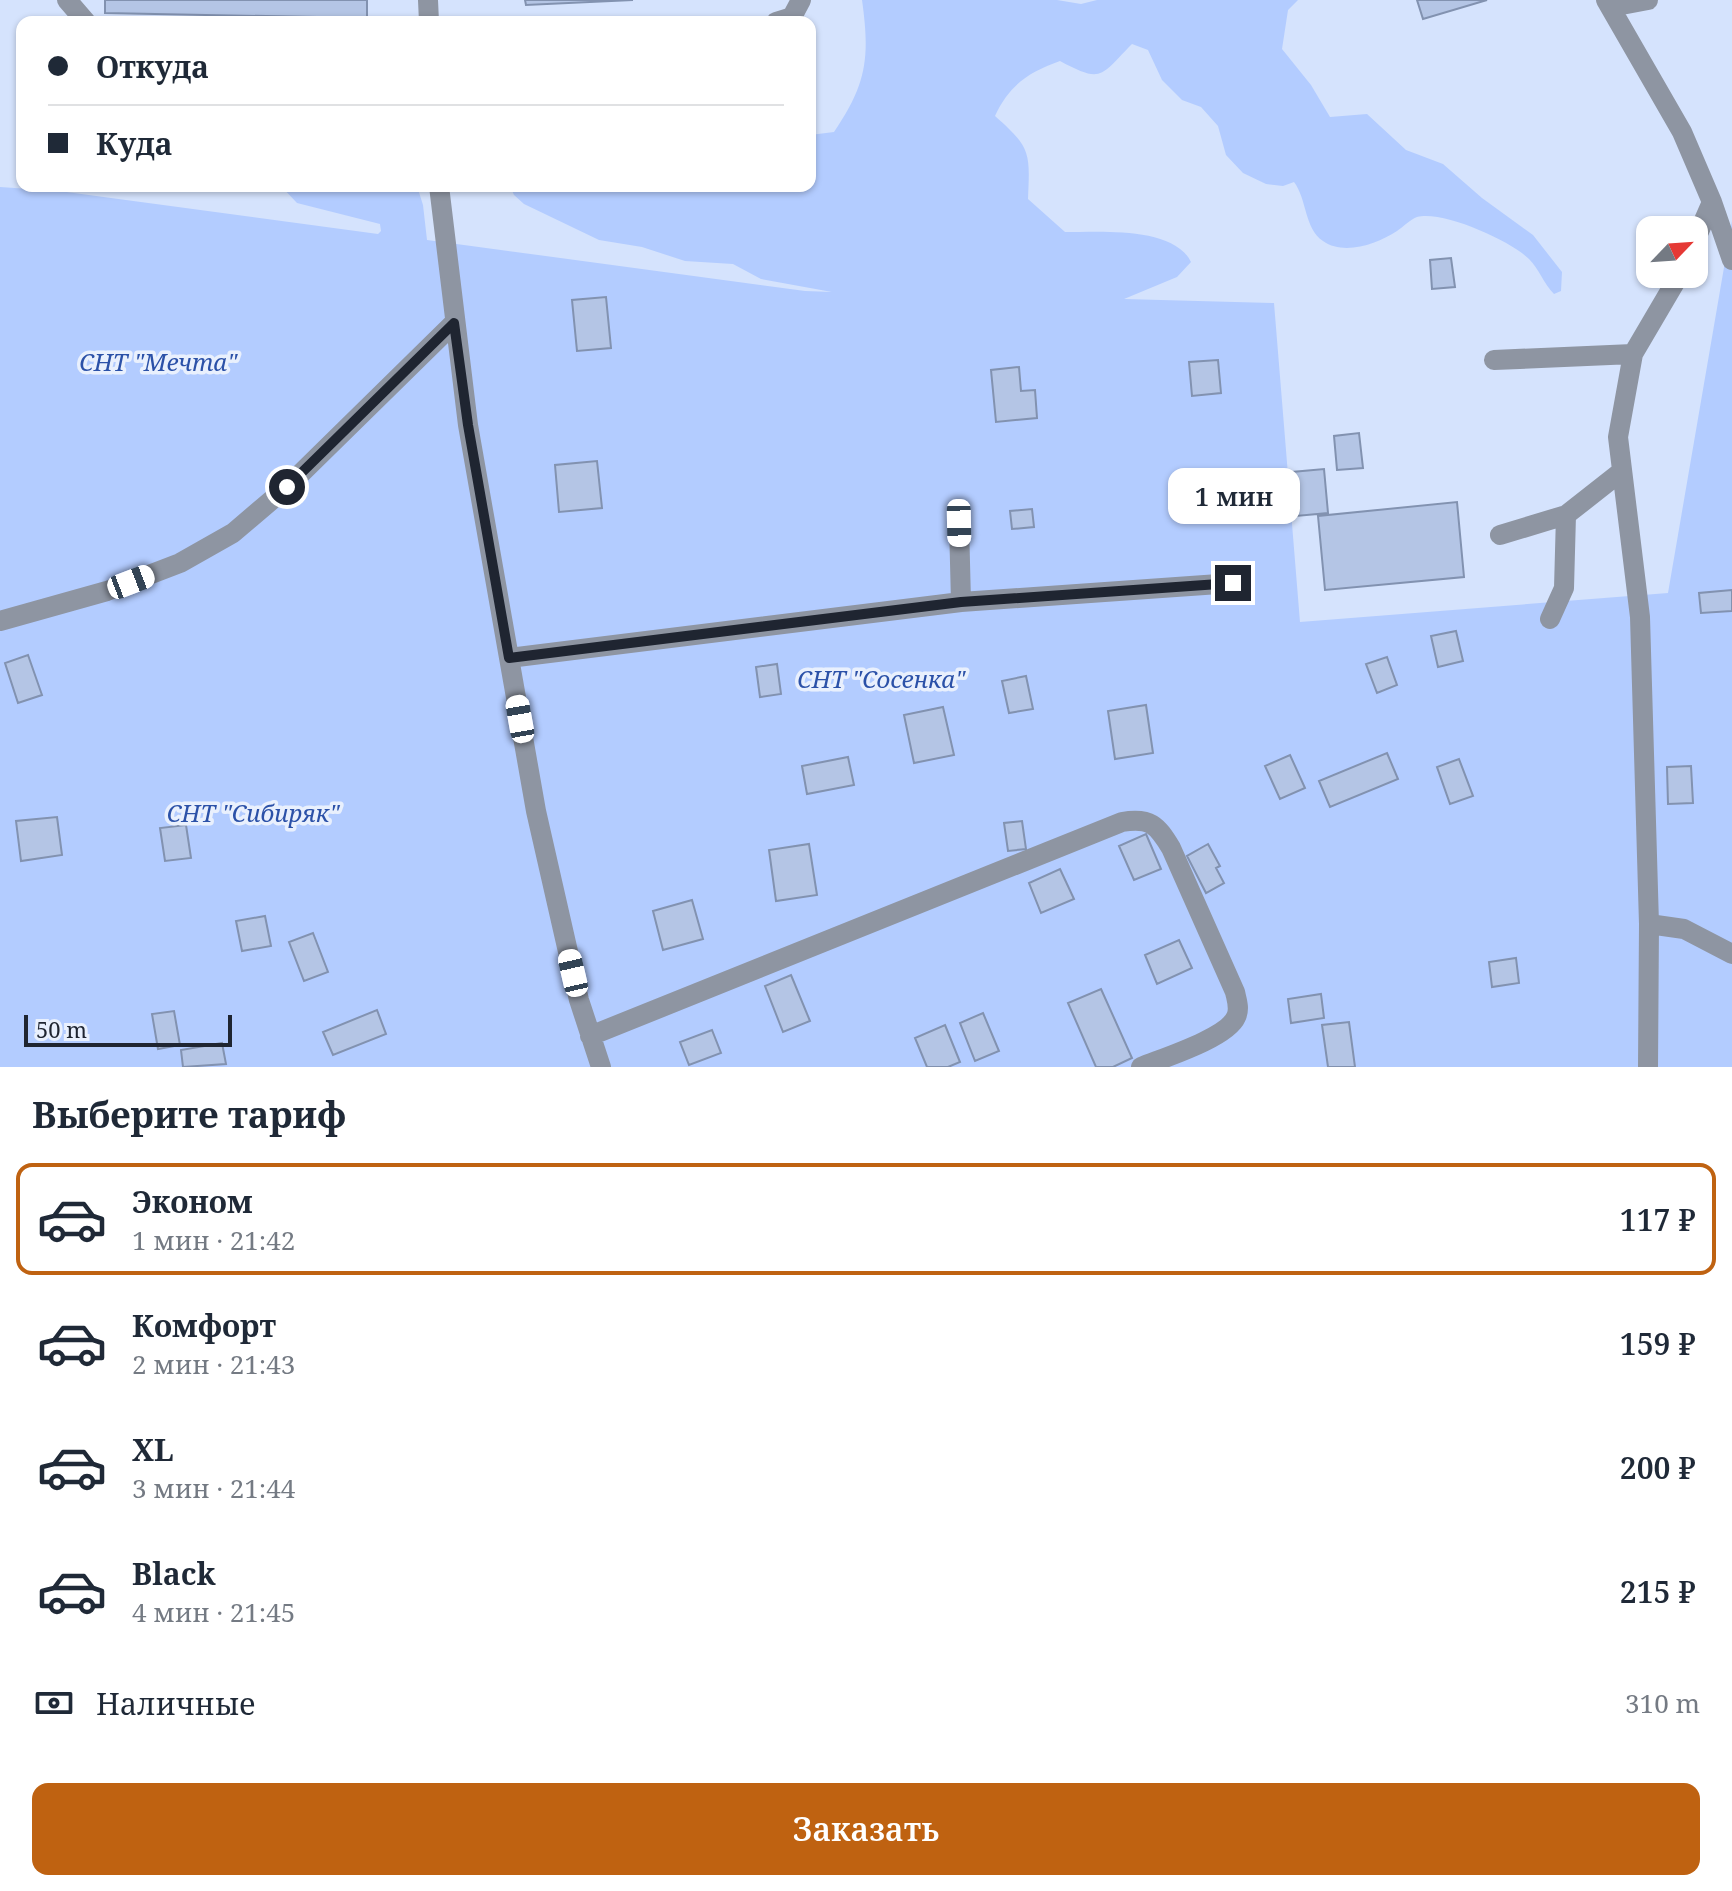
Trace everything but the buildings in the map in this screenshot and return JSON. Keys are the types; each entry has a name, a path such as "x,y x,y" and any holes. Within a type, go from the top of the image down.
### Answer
{"street":[{"path":"67,0 81,16"},
{"path":"1648,0 1609,4 1682,132 1712,202 1732,260"},
{"path":"440,192 468,425 536,811 579,1000 601,1067"},
{"path":"1706,216 1712,202"},
{"path":"1648,1067 1649,924 1640,617 1618,437 1633,354 1672,288"},
{"path":"0,621 107,591 180,563 233,533 287,487 454,323"},
{"path":"1494,360 1633,354"},
{"path":"1500,535 1566,515 1622,471"},
{"path":"1550,619 1564,588 1566,515"},
{"path":"959,523 961,602"},
{"path":"509,658 961,602 1233,583"},
{"path":"590,1036 1107,828 1136,820 1149,822 1160,830 1171,848 1235,992 1238,1006 1236,1019 1216,1035 1141,1067"},
{"path":"1649,924 1684,929 1732,954"}],"green space":[{"path":"862,0 1057,0 1081,4 1097,0 1298,0 1288,10 1282,49 1311,85 1330,117 1367,114 1406,150 1443,164 1482,198 1533,235 1562,272 1561,291 1554,294 1529,259 1508,244 1459,222 1429,216 1417,217 1389,236 1370,244 1341,248 1323,241 1312,229 1294,182 1283,186 1266,184 1243,173 1226,155 1218,126 1201,107 1182,100 1162,80 1148,50 1132,44 1100,73 1085,73 1060,61 1030,75 1007,96 995,116 1016,136 1026,152 1028,199 1065,232 1115,232 1153,237 1182,250 1191,262 1177,277 1124,299 1274,303 1300,622 1668,593 1732,221 1732,1067 0,1067 0,187 16,188 16,192 66,192 378,234 380,224 297,203 287,192 419,192 427,240 805,291 832,292 761,279 733,264 685,261 642,247 599,240 524,204 513,192 816,192 816,134 834,132 845,115 859,84 866,38"}],"route":[{"path":"287,487 454,323 468,425 509,658 961,602 1233,583"}],"park label":[{"name":"СНТ \"Мечта\"","path":"158,363"},
{"name":"СНТ \"Сосенка\"","path":"881,680"},
{"name":"СНТ \"Сибиряк\"","path":"253,814"}]}
